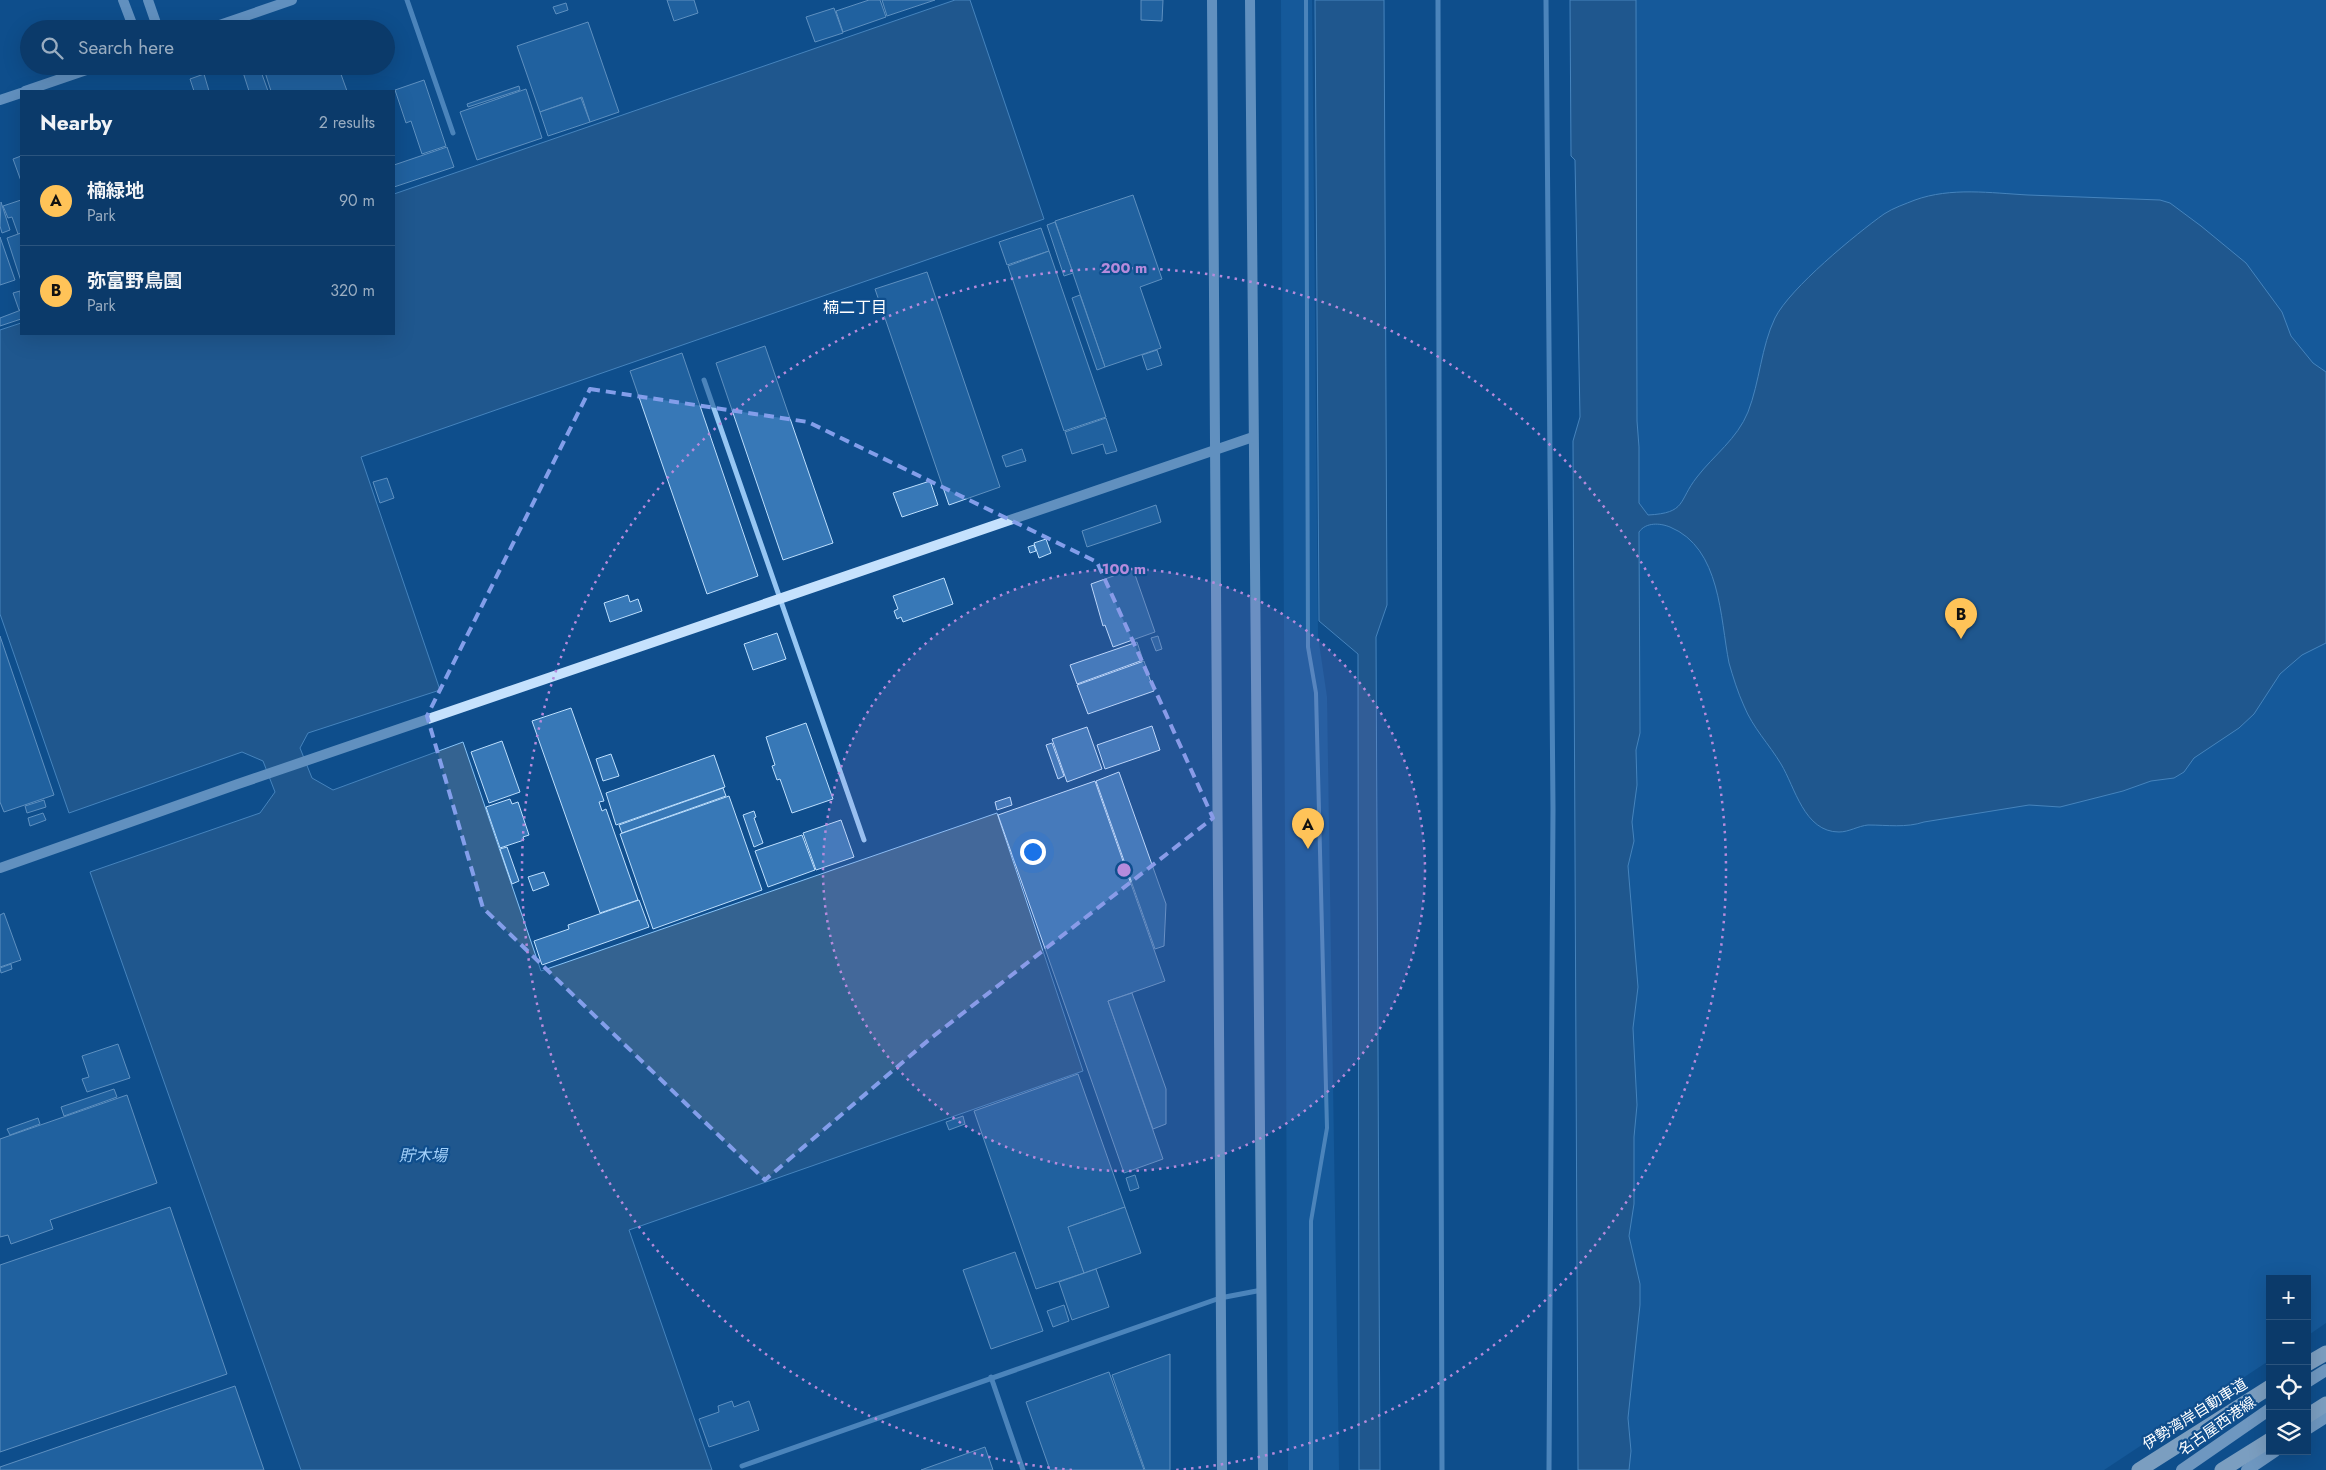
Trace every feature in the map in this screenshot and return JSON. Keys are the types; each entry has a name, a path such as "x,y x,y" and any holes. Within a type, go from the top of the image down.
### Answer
{"highway":[{"path":"2311,1361 2326,1352"},
{"name":"伊勢湾岸自動車道","path":"2139,1470 2266,1390"},
{"path":"2311,1413 2326,1404"},
{"path":"2222,1470 2266,1442"}],"main road":[{"path":"2311,1379 2326,1370"},
{"name":"名古屋西港線","path":"2182,1470 2267,1410"},
{"path":"2311,1427 2326,1417"},
{"path":"2248,1470 2269,1455"}],"street":[{"path":"124,0 131,20"},
{"path":"148,0 155,20"},
{"path":"234,20 292,0"},
{"path":"407,0 453,133"},
{"path":"1212,0 1222,1470"},
{"path":"1250,0 1263,1470"},
{"path":"1438,0 1442,1470"},
{"path":"1546,0 1553,809 1549,1470"},
{"path":"28,90 72,75"},
{"path":"0,100 20,92"},
{"path":"704,380 864,840"},
{"path":"0,868 238,784 1253,437"},
{"path":"742,1466 1220,1298 1262,1290"},
{"path":"991,1377 1023,1470"}],"lane":[{"path":"1306,0 1308,647 1316,693 1328,1128 1311,1221 1311,1470"}],"highlighted area":[{"path":"590,389 808,422 1097,562 1213,818 931,1038 765,1180 483,908 427,716"}],"shaded area":[{"path":"1281,0 1312,0 1318,636 1327,697 1339,1470 1288,1470"},
{"path":"1593,0 2326,0 2326,1323 2311,1333 2311,1275 2266,1275 2266,1363 2104,1470 1599,1470"}],"water":[{"name":"貯木場","path":"955,0 970,0 1044,219 361,457 440,690 308,733 300,748 312,778 333,790 463,742 541,971 997,813 1083,1071 629,1230 712,1470 301,1470 90,872 260,813 275,792 263,761 242,752 69,813 0,614 0,330 20,323 20,335 395,335 395,194"},
{"path":"1315,0 1384,0 1387,605 1376,637 1380,1470 1359,1470 1358,654 1319,621"},
{"path":"1570,0 1636,0 1637,421 1639,503 1648,515 1669,512 1676,508 1697,477 1738,430 1752,400 1770,329 1775,318 1794,292 1857,234 1884,214 1915,200 1943,193 1985,192 2160,200 2170,203 2246,263 2282,312 2291,336 2313,363 2326,372 2326,643 2302,655 2280,674 2254,714 2239,728 2194,758 2184,772 2174,778 2151,781 2123,791 2060,807 2029,805 1910,825 1868,825 1843,832 1827,830 1817,825 1802,807 1781,764 1752,722 1742,701 1729,663 1720,606 1709,567 1687,537 1670,527 1658,524 1649,525 1639,532 1640,733 1636,750 1637,785 1632,822 1634,841 1628,866 1638,987 1633,1028 1637,1105 1634,1137 1634,1204 1629,1236 1640,1284 1640,1305 1628,1418 1631,1451 1629,1470 1578,1470 1573,441 1580,417 1575,160 1571,156"}],"building":[{"path":"667,0 694,0 698,13 674,21"},
{"path":"869,0 880,0 886,17 843,32 836,11"},
{"path":"882,0 935,0 887,16"},
{"path":"1141,0 1163,0 1162,21 1141,20"},
{"path":"566,3 568,10 556,14 553,7"},
{"path":"834,8 843,33 815,42 806,17"},
{"path":"588,22 619,112 590,122 582,97 540,112 517,46"},
{"path":"204,75 209,90 194,90 190,79"},
{"path":"244,75 262,75 268,90 249,90"},
{"path":"266,75 341,75 347,90 271,90"},
{"path":"424,80 446,146 422,154 411,121 406,123 395,90"},
{"path":"519,86 520,90 468,107 467,104"},
{"path":"526,89 542,138 477,160 460,112"},
{"path":"581,98 590,122 548,136 540,112"},
{"path":"447,147 454,167 395,187 395,165"},
{"path":"20,156 20,178 13,159"},
{"path":"1133,195 1162,279 1140,287 1161,348 1105,367 1055,221"},
{"path":"20,200 20,233 18,234 12,217 8,218 3,206"},
{"path":"1,202 10,230 2,233 0,226"},
{"path":"1055,222 1073,273 1064,276 1047,225"},
{"path":"1041,228 1049,251 1007,265 999,242"},
{"path":"20,233 20,278 7,238"},
{"path":"0,237 15,280 0,285"},
{"path":"1049,251 1106,417 1064,431 1008,266"},
{"path":"927,272 1000,487 949,505 875,289"},
{"path":"20,291 20,310 19,310 13,293"},
{"path":"1080,295 1105,367 1097,370 1072,298"},
{"path":"20,310 20,319 0,326 0,318"},
{"path":"765,346 833,543 783,560 716,363"},
{"path":"1157,350 1162,365 1147,370 1142,355"},
{"path":"682,353 758,576 707,594 630,371"},
{"path":"1106,418 1117,451 1106,454 1103,444 1072,454 1065,432"},
{"path":"1022,449 1026,461 1006,467 1002,456"},
{"path":"387,478 394,498 380,503 373,482"},
{"path":"930,481 938,505 902,517 893,493"},
{"path":"1156,505 1161,522 1087,547 1082,531"},
{"path":"1046,539 1051,553 1039,558 1034,543"},
{"path":"1034,545 1036,551 1030,553 1028,547"},
{"path":"1133,569 1155,632 1113,647 1105,625 1103,626 1091,584"},
{"path":"944,578 953,604 903,622 901,617 897,619 894,611 898,609 893,596"},
{"path":"628,595 630,602 638,599 642,611 610,622 604,603"},
{"path":"777,633 786,659 753,670 744,644"},
{"path":"0,636 54,795 4,812 0,802"},
{"path":"1158,636 1162,649 1156,651 1151,638"},
{"path":"1137,642 1143,660 1077,684 1070,665"},
{"path":"1144,661 1154,691 1088,714 1077,685"},
{"path":"571,708 604,801 599,802 602,811 606,809 638,900 600,913 532,721"},
{"path":"806,723 833,799 792,813 780,779 777,780 772,766 775,765 766,737"},
{"path":"1152,726 1160,750 1105,769 1097,745"},
{"path":"1087,727 1102,769 1067,782 1052,739"},
{"path":"502,741 520,792 489,803 471,752"},
{"path":"1052,743 1064,776 1058,779 1046,745"},
{"path":"611,754 619,776 603,781 596,759"},
{"path":"714,755 725,787 616,825 606,793"},
{"path":"1119,772 1166,904 1164,946 1155,949 1096,781"},
{"path":"1095,781 1165,981 1108,1001 1163,1159 1124,1173 998,815"},
{"path":"723,788 726,796 622,833 619,825"},
{"path":"729,796 762,890 653,929 620,834"},
{"path":"1010,797 1012,805 997,810 995,802"},
{"path":"510,799 512,804 518,802 529,835 523,837 524,840 500,848 486,807"},
{"path":"44,800 46,807 27,813 25,806"},
{"path":"754,811 756,817 754,818 763,843 754,847 743,815"},
{"path":"43,813 46,820 30,826 28,818"},
{"path":"841,820 854,857 816,870 803,833"},
{"path":"802,835 815,870 768,887 755,851"},
{"path":"507,847 519,881 512,884 500,849"},
{"path":"544,872 549,885 533,891 528,877"},
{"path":"639,900 649,927 542,965 534,941 569,929 568,925"},
{"path":"4,913 21,960 0,967 0,915"},
{"path":"11,964 12,969 1,973 0,968"},
{"path":"1132,993 1166,1089 1166,1124 1153,1129 1108,1001"},
{"path":"118,1044 130,1078 87,1092 82,1079 89,1077 82,1056"},
{"path":"1078,1074 1125,1207 1068,1227 1084,1273 1036,1289 974,1111"},
{"path":"114,1089 117,1097 64,1116 61,1107"},
{"path":"127,1095 157,1183 50,1220 53,1229 11,1244 8,1235 0,1237 0,1139"},
{"path":"963,1116 965,1124 949,1130 946,1122"},
{"path":"38,1118 40,1124 10,1135 7,1129"},
{"path":"1135,1175 1139,1188 1130,1191 1126,1178"},
{"path":"170,1207 227,1374 0,1452 0,1265"},
{"path":"1125,1207 1141,1253 1084,1273 1068,1227"},
{"path":"1015,1252 1043,1331 991,1349 963,1270"},
{"path":"1096,1269 1109,1307 1072,1320 1059,1282"},
{"path":"1064,1305 1069,1321 1053,1327 1047,1311"},
{"path":"1170,1354 1170,1470 1145,1470 1112,1375"},
{"path":"1109,1372 1144,1470 1050,1470 1026,1402"},
{"path":"235,1386 264,1470 0,1470 0,1467"},
{"path":"732,1401 734,1407 749,1401 759,1430 709,1447 699,1419 719,1412 718,1406"},
{"path":"985,1447 993,1470 921,1470"}],"place":[{"name":"弥富野鳥園","path":"1961,639"},
{"name":"楠緑地","path":"1308,849"}],"district":[{"name":"楠二丁目","path":"855,307"}]}
